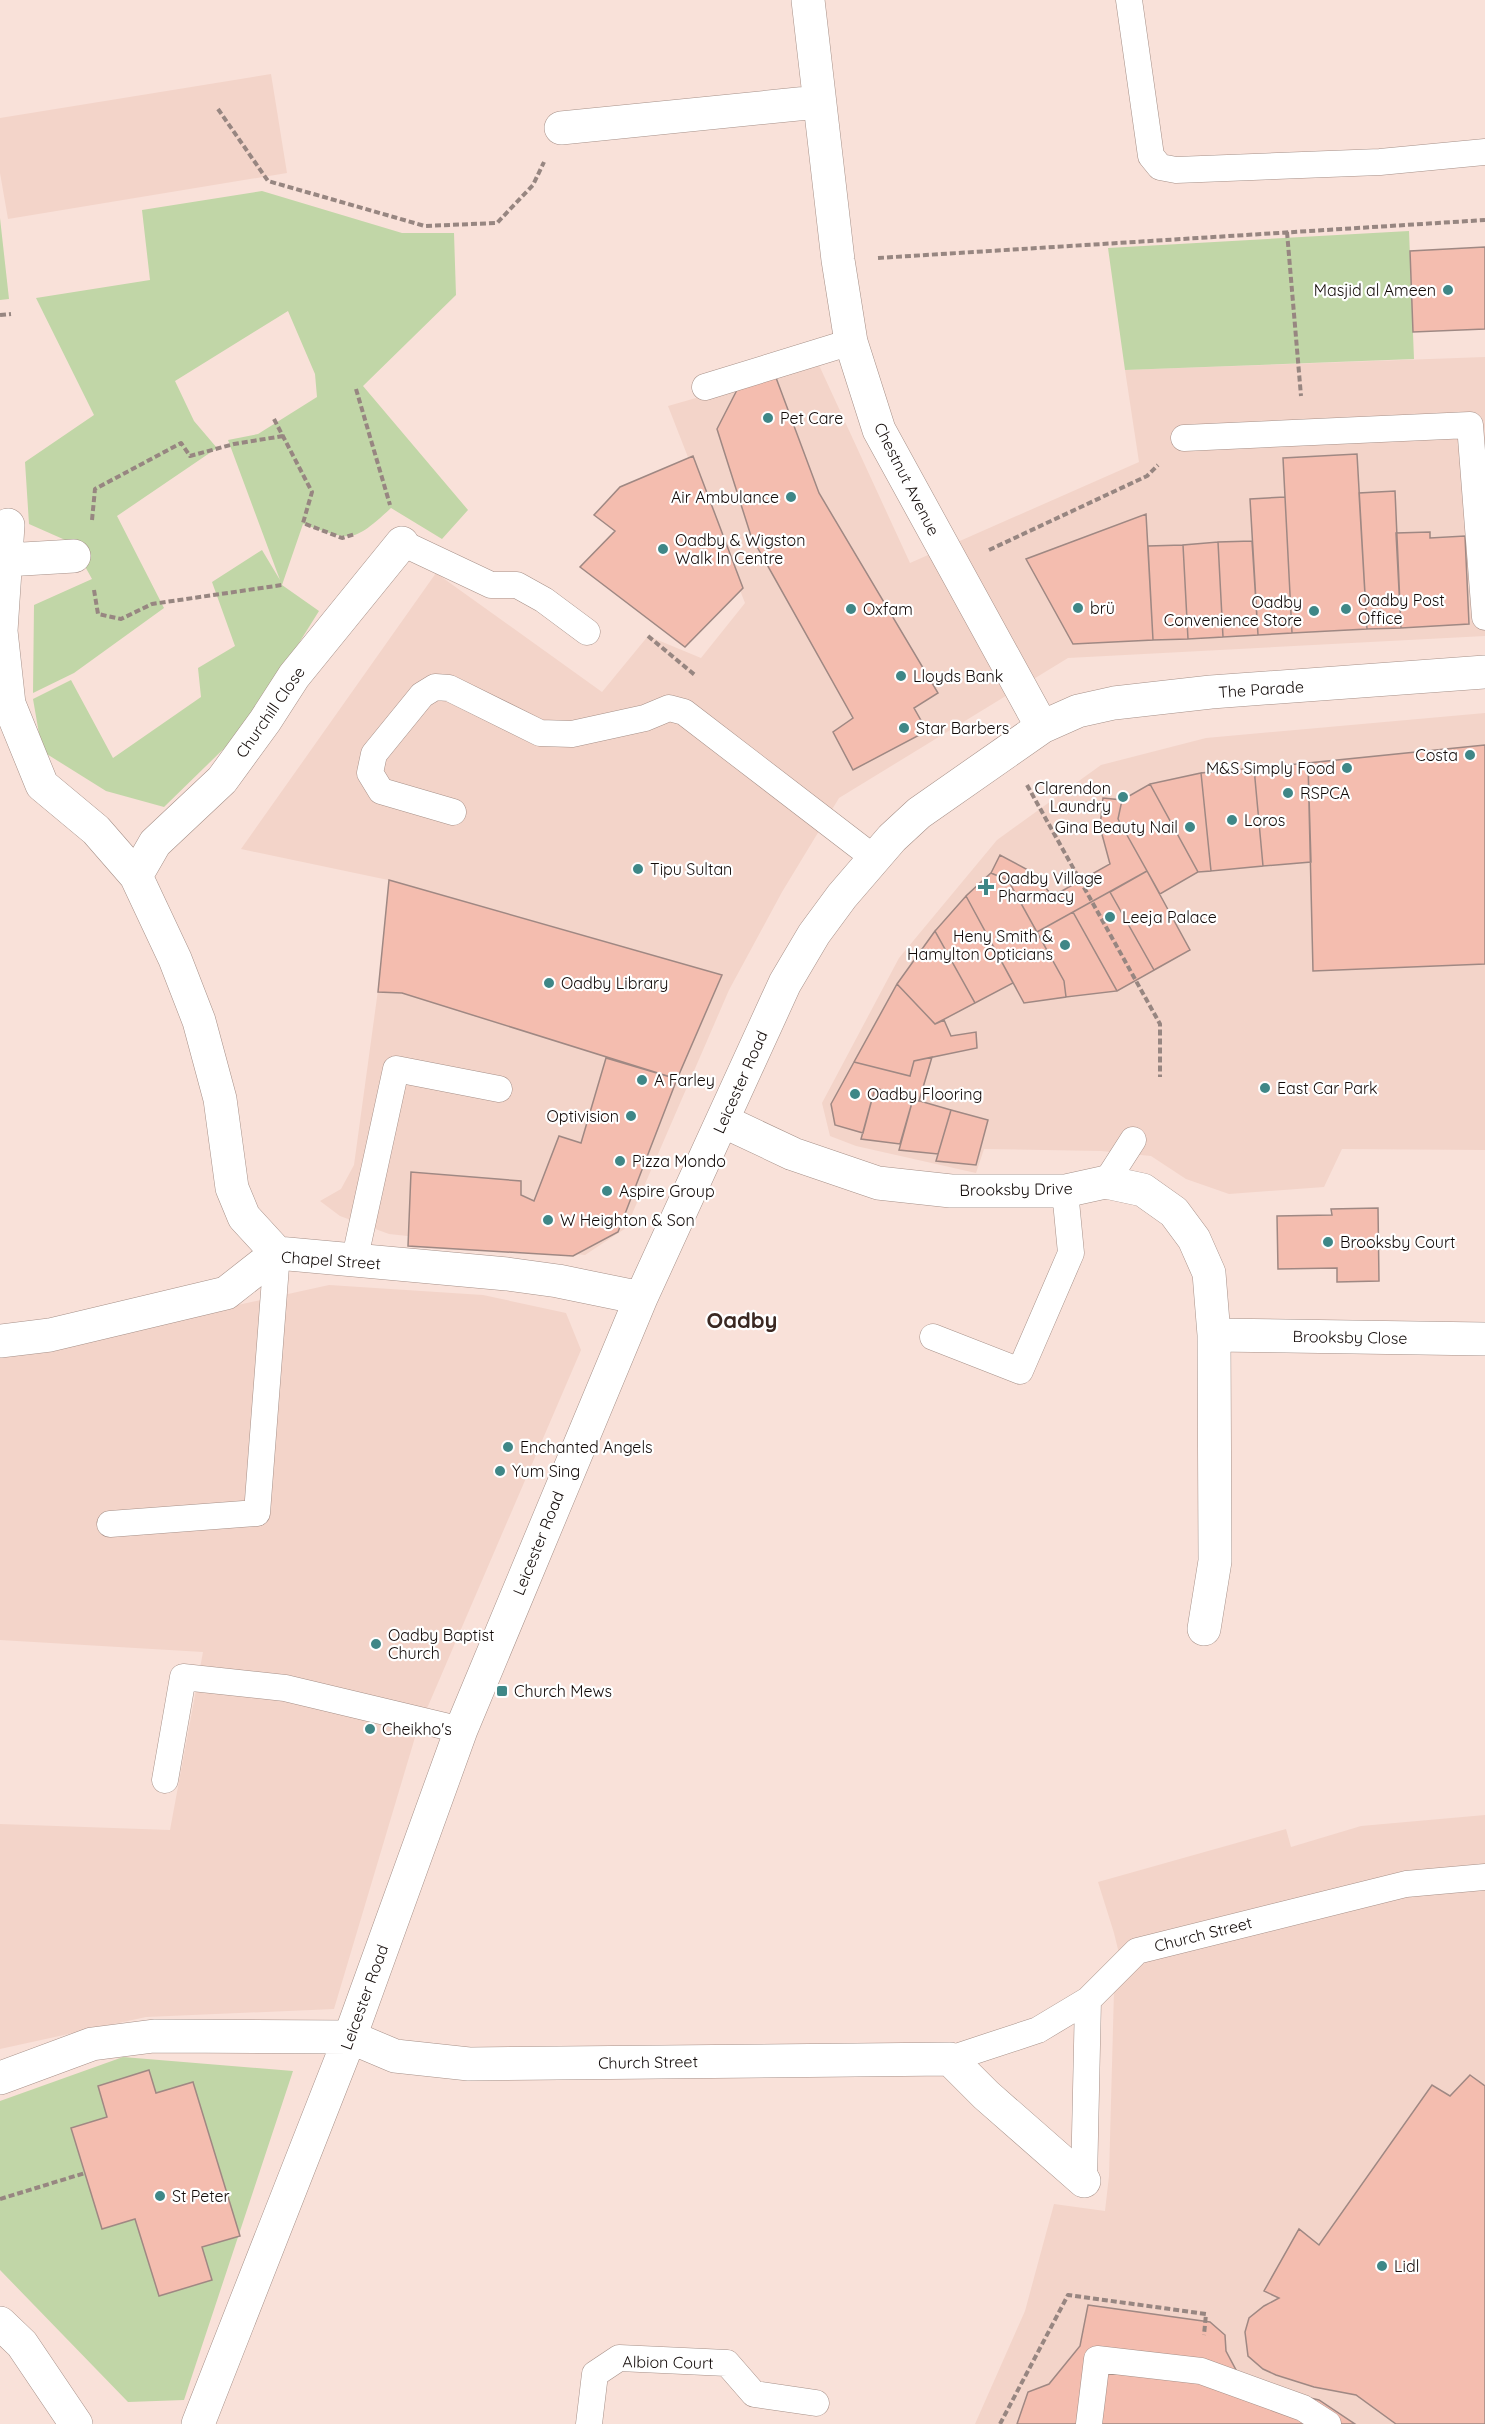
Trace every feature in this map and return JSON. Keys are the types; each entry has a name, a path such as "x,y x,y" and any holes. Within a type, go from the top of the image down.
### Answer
{"street":[{"name":"Chestnut Avenue","path":"808,0 838,260 851,342 879,430 952,567 1042,727"},
{"path":"561,128 819,102"},
{"path":"8,525 0,631 9,704 42,785 96,830 136,876 176,959 200,1021 220,1099 232,1188 244,1217 277,1253"},
{"name":"Churchill Close","path":"136,876 155,843 222,780 294,676 402,543"},
{"path":"6,560 83,568"},
{"name":"The Parade","path":"1042,727 1078,711 1114,703 1211,692 1485,672"},
{"name":"Leicester Road","path":"198,2424 350,2037 461,1730 641,1298 785,982 814,934 892,838 919,813 1042,727"},
{"name":"Brooksby Drive","path":"723,1121 793,1154 878,1183 951,1191 1065,1191 1106,1182 1143,1190 1174,1212 1194,1239 1209,1273 1214,1335 1215,1561 1204,1629"},
{"name":"Chapel Street","path":"0,1341 50,1335 226,1293 277,1253 354,1262 507,1274 558,1281 641,1298"},
{"name":"Brooksby Close","path":"1214,1335 1485,1339"},
{"path":"0,2078 92,2044 154,2036 350,2037"},
{"name":"Church Street","path":"350,2037 395,2056 469,2064 950,2059"},
{"path":"950,2059 986,2095 1084,2181"},
{"path":"0,2323 22,2344 76,2424"}],"lane":[{"path":"1129,0 1151,156 1160,167 1176,170 1380,162 1485,152"},
{"path":"705,387 851,342"},
{"path":"1184,438 1470,425 1485,616"},
{"path":"402,543 491,585 517,585 544,600 587,632"},
{"path":"453,812 381,791 370,773 374,754 422,695 435,687 449,688 540,733 572,734 645,718 669,708 684,712 874,858"},
{"path":"354,1262 396,1069 500,1089"},
{"path":"1106,1182 1133,1140"},
{"path":"933,1336 1020,1371 1071,1253 1065,1191"},
{"path":"110,1524 257,1513 277,1253"},
{"path":"165,1780 183,1677 285,1688 461,1730"},
{"name":"Church Street","path":"950,2059 1038,2030 1088,2000 1137,1951 1406,1884 1485,1877"},
{"path":"1084,2181 1088,2000"},
{"name":"Albion Court","path":"589,2424 595,2374 619,2358 728,2363 753,2394 816,2403"},
{"path":"1089,2424 1097,2359 1201,2371 1303,2408 1328,2424"}],"path":[{"path":"218,109 268,182 425,226 497,223 533,185 561,128"},
{"path":"838,260 1485,220"},
{"path":"1287,232 1304,431"},
{"path":"0,315 11,314"},
{"path":"356,390 402,543"},
{"path":"274,419 312,492 303,523 342,538 365,532"},
{"path":"92,523 95,489 181,442 190,456 234,444 283,436"},
{"path":"952,567 1147,476 1184,438"},
{"path":"83,568 98,614 121,619 153,604 282,585"},
{"path":"1008,750 1160,1024 1160,1077"},
{"path":"0,2199 85,2173"},
{"path":"1000,2424 1068,2295 1206,2314 1201,2371"}],"shaded area":[{"path":"271,74 287,173 8,219 0,173 0,118"},
{"path":"1485,357 1485,636 1068,658 839,798 782,892 729,990 626,1228 585,1255 389,1234 340,1216 320,1201 341,1189 354,1165 393,881 241,849 436,573 602,692 648,636 701,658 745,603 668,406 818,363 910,563 1139,462 1125,370"},
{"path":"1485,713 1485,1150 1342,1149 1324,1187 1229,1194 1186,1179 1151,1156 1101,1151 984,1149 976,1173 856,1146 830,1136 822,1103 899,958 997,840 1101,765 1206,738"},
{"path":"329,1285 483,1295 566,1313 581,1350 416,1734 334,2009 146,2017 0,2049 0,1824 170,1830 203,1652 0,1640 0,1357"},
{"path":"1485,1815 1485,2424 975,2424 1025,2311 1054,2204 1105,2211 1109,2176 1114,1991 1125,1978 1098,1882 1286,1829 1291,1847 1361,1826"}],"green space":[{"path":"262,191 402,233 454,233 456,295 363,386 468,510 442,539 391,508 368,528 350,536 332,534 303,524 282,585 319,611 247,726 164,807 106,791 42,751 33,699 71,680 113,758 201,697 198,668 235,646 212,582 262,550 280,580 228,440 258,434 317,397 315,374 288,311 175,381 194,421 217,448 117,516 164,608 74,673 33,693 34,605 92,579 72,543 29,524 25,462 94,415 36,298 150,280 142,210"},
{"path":"0,218 9,299 0,300"},
{"path":"1409,231 1414,359 1125,370 1108,248"},
{"path":"123,2057 293,2071 184,2400 128,2402 0,2270 0,2101"}],"building":[{"name":"Masjid al Ameen","path":"1485,247 1485,329 1413,332 1410,251"},
{"path":"775,375 819,493 938,693 914,708 927,731 853,770 833,732 853,718 751,536 717,429 739,386"},
{"path":"1357,454 1367,629 1292,633 1283,458"},
{"name":"Oadby & Wigston Walk In Centre","path":"693,456 743,588 685,647 580,567 615,531 594,515 620,487"},
{"path":"1395,491 1401,628 1367,629 1359,493"},
{"path":"1285,497 1292,633 1258,635 1250,499"},
{"path":"1146,514 1153,640 1073,644 1026,559"},
{"path":"1430,532 1430,538 1465,536 1469,624 1401,628 1396,533"},
{"path":"1252,541 1258,635 1223,637 1218,542"},
{"path":"1218,542 1223,637 1188,639 1183,545"},
{"path":"1183,545 1188,639 1153,640 1148,546"},
{"path":"1485,745 1485,964 1313,971 1308,763"},
{"path":"1308,763 1311,862 1263,866 1254,768"},
{"name":"Loros","path":"1254,768 1263,866 1211,871 1201,773"},
{"name":"Gina Beauty Nail","path":"1201,773 1211,871 1198,872 1150,784"},
{"path":"1150,784 1198,872 1160,894 1118,819 1122,800"},
{"path":"1103,798 1122,800 1118,819 1147,871 1037,932 1008,880 991,873 1000,855 1030,871 1053,896 1110,864 1100,827"},
{"path":"1147,871 1190,950 1117,991 1073,912"},
{"path":"1147,871 1190,950 1154,970 1110,892"},
{"path":"991,873 1008,880 1064,981 1066,997 1024,1003 966,896"},
{"name":"Oadby Library","path":"389,880 722,975 677,1079 402,993 378,992"},
{"path":"966,896 1013,983 975,1003 935,931"},
{"path":"1073,912 1117,991 1066,997 1064,981 1037,932"},
{"path":"935,931 975,1003 935,1024 897,984"},
{"path":"897,984 935,1024 944,1020 951,1036 976,1032 977,1048 914,1061 910,1076 854,1062"},
{"name":"Oadby Flooring","path":"932,1057 919,1101 875,1088 863,1133 835,1125 831,1104 854,1062 910,1076 914,1061"},
{"path":"606,1058 677,1079 618,1232 573,1256 408,1246 411,1172 521,1181 521,1195 534,1201 559,1136 581,1143"},
{"path":"875,1088 913,1099 900,1144 861,1139"},
{"path":"913,1099 951,1110 938,1154 899,1150"},
{"path":"951,1110 988,1120 976,1165 936,1161"},
{"name":"Brooksby Court","path":"1378,1208 1379,1281 1337,1282 1337,1268 1278,1269 1277,1216 1332,1215 1331,1209"},
{"name":"St Peter","path":"149,2070 156,2093 193,2082 240,2236 202,2247 212,2280 159,2296 135,2219 102,2229 71,2128 107,2117 98,2086"},
{"name":"Lidl","path":"1470,2075 1485,2086 1485,2424 1396,2424 1356,2395 1314,2387 1263,2369 1248,2356 1245,2332 1249,2318 1279,2298 1264,2291 1299,2229 1319,2245 1432,2085 1450,2096"},
{"path":"1088,2305 1210,2322 1225,2335 1226,2351 1243,2383 1319,2400 1355,2424 1017,2424 1028,2392 1049,2384 1080,2346"}],"place":[{"name":"Masjid al Ameen","path":"1448,290"},
{"name":"Pet Care","path":"768,418"},
{"name":"Air Ambulance","path":"791,497"},
{"name":"Oadby & Wigston Walk In Centre","path":"663,549"},
{"name":"brü","path":"1078,608"},
{"name":"Oxfam","path":"851,609"},
{"name":"Oadby Post Office","path":"1346,609"},
{"name":"Oadby Convenience Store","path":"1314,611"},
{"name":"Lloyds Bank","path":"901,676"},
{"name":"Star Barbers","path":"904,728"},
{"name":"Costa","path":"1470,755"},
{"name":"M&S Simply Food","path":"1347,768"},
{"name":"RSPCA","path":"1288,793"},
{"name":"Clarendon Laundry","path":"1123,797"},
{"name":"Loros","path":"1232,820"},
{"name":"Gina Beauty Nail","path":"1190,827"},
{"name":"Tipu Sultan","path":"638,869"},
{"name":"Oadby Village Pharmacy","path":"986,887"},
{"name":"Leeja Palace","path":"1110,917"},
{"name":"Heny Smith & Hamylton Opticians","path":"1065,945"},
{"name":"Oadby Library","path":"549,983"},
{"name":"A Farley","path":"642,1080"},
{"name":"East Car Park","path":"1265,1088"},
{"name":"Oadby Flooring","path":"855,1094"},
{"name":"Optivision","path":"631,1116"},
{"name":"Pizza Mondo","path":"620,1161"},
{"name":"Aspire Group","path":"607,1191"},
{"name":"W Heighton & Son","path":"548,1220"},
{"name":"Brooksby Court","path":"1328,1242"},
{"name":"Enchanted Angels","path":"508,1447"},
{"name":"Yum Sing","path":"500,1471"},
{"name":"Oadby Baptist Church","path":"376,1644"},
{"name":"Church Mews","path":"502,1691"},
{"name":"Cheikho's","path":"370,1729"},
{"name":"St Peter","path":"160,2196"},
{"name":"Lidl","path":"1382,2266"}],"district":[{"name":"Oadby","path":"742,1320"}]}
